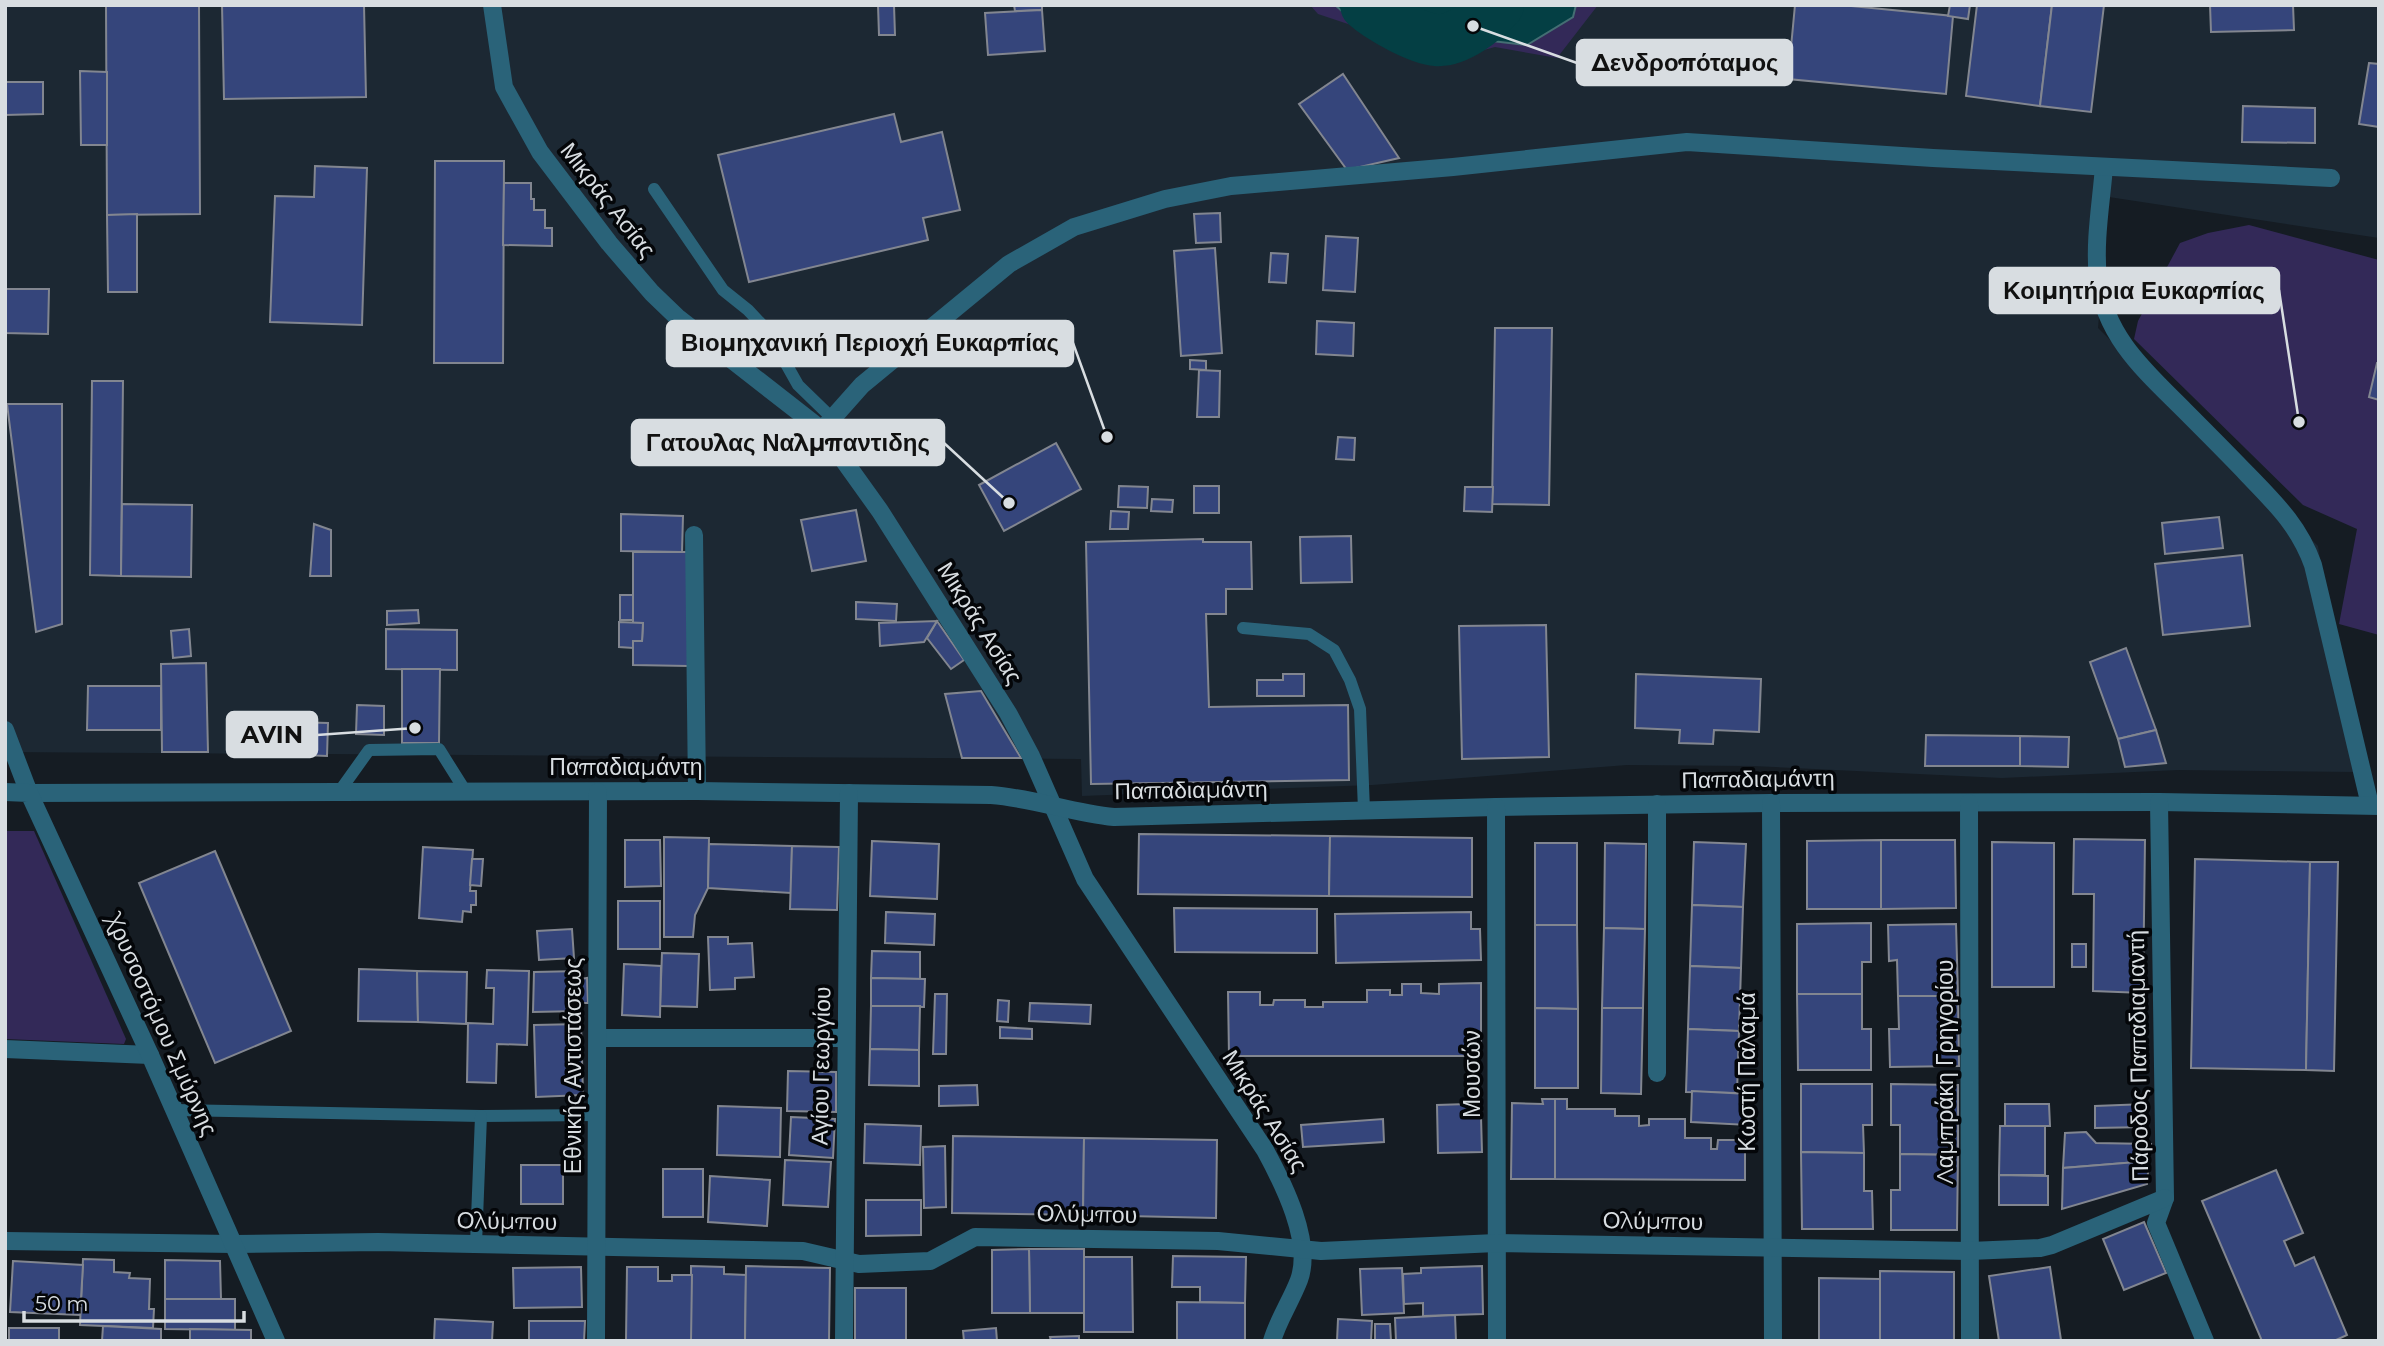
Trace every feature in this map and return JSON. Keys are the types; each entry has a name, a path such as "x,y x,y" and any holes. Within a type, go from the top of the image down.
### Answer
{"street":[{"name":"Μικράς Ασίας","path":"492,5 504,88 540,152 631,271 677,317 827,424 1009,713 1031,756 1085,879 1265,1150 1289,1195 1301,1249 1299,1279 1272,1341"},
{"path":"827,424 862,385 1009,264 1074,227 1165,199 1231,186 1453,167 1687,142 2331,178"},
{"path":"2104,167 2097,242 2098,281 2106,312 2122,345 2144,372 2274,502 2295,526 2305,543 2374,805"},
{"path":"694,534 697,791"},
{"name":"Χρυσοστόμου Σμύρνης","path":"5,730 29,793 150,1055 276,1341"},
{"name":"Παπαδιαμάντη","path":"5,792 697,791 991,795 1114,817 1657,804 2158,802 2374,805"},
{"name":"Εθνικής Αντιστάσεως","path":"596,1341 598,792"},
{"name":"Αγίου Γεωργίου","path":"844,1341 849,793"},
{"name":"Πάροδος Παπαδιαμαντή","path":"2158,802 2165,1198 2156,1223 2205,1341"},
{"name":"Κωστή Παλαμά","path":"1771,803 1773,1341"},
{"name":"Λαμπράκη Γρηγορίου","path":"1969,803 1970,1341"},
{"path":"1657,804 1657,1073"},
{"name":"Μουσών","path":"1496,807 1497,1341"},
{"path":"598,1038 845,1038"},
{"path":"5,1049 150,1055"},
{"name":"Ολύμπου","path":"5,1241 234,1244 378,1242 803,1251 869,1265 930,1261 975,1237 1218,1241 1321,1251 1496,1243 1970,1251 2040,1248 2052,1245 2165,1198"}],"lane":[{"path":"654,189 723,290 748,310 766,330 798,385 827,424"},
{"path":"1243,628 1309,634 1334,650 1350,680 1360,709 1364,810"},
{"path":"339,792 369,750 439,750 466,792"},
{"path":"174,1110 481,1116 598,1115"},
{"path":"477,1244 481,1116"}],"shaded area":[{"path":"5,5 2379,5 2379,238 2109,197 2098,328 2318,546 2355,772 2178,770 2002,778 1753,766 1627,765 1372,785 1082,796 1081,759 5,752"},
{"path":"1310,5 1598,5 1557,58 1495,47 1443,61 1399,41 1318,14"},
{"path":"2249,225 2379,260 2379,635 2339,624 2357,529 2303,505 2134,339 2138,321 2180,243 2208,233"},
{"path":"5,831 34,831 126,1039 124,1044 5,1039"}],"water":[{"path":"1335,5 1576,5 1573,17 1527,45 1424,33 1350,18"}],"building":[{"path":"106,5 199,5 200,214 107,215"},
{"path":"222,5 364,5 366,97 224,99"},
{"path":"878,5 894,5 895,35 879,35"},
{"path":"1014,5 1042,5 1042,10 1015,11"},
{"path":"1795,5 1841,5 1953,16 1946,94 1788,79"},
{"path":"1950,5 1970,5 1968,19 1948,16"},
{"path":"1977,5 2052,5 2040,106 1966,96"},
{"path":"2052,5 2104,5 2091,112 2040,106"},
{"path":"2210,5 2293,5 2294,30 2211,32"},
{"path":"1042,10 1045,51 988,55 985,13"},
{"path":"2369,63 2379,64 2379,127 2359,124"},
{"path":"80,71 107,72 107,145 81,145"},
{"path":"1343,74 1399,158 1347,170 1299,104"},
{"path":"5,82 43,82 43,114 5,115"},
{"path":"2243,106 2315,108 2315,143 2242,142"},
{"path":"894,114 901,142 942,132 960,210 923,218 928,240 749,282 718,155"},
{"path":"435,161 504,161 503,363 434,363"},
{"path":"315,166 367,168 362,325 270,322 275,196 314,197"},
{"path":"504,183 531,183 534,210 545,210 545,228 552,228 552,246 503,245"},
{"path":"1220,213 1221,242 1196,243 1194,214"},
{"path":"137,214 137,292 108,292 107,215"},
{"path":"1326,236 1358,238 1355,292 1323,290"},
{"path":"1215,248 1222,353 1181,356 1174,251"},
{"path":"1271,253 1288,254 1286,283 1269,282"},
{"path":"5,289 49,289 48,334 5,333"},
{"path":"1317,321 1354,323 1353,356 1316,354"},
{"path":"1495,328 1552,328 1549,505 1492,504"},
{"path":"1190,360 1206,361 1206,370 1190,369"},
{"path":"2379,363 2379,400 2369,397"},
{"path":"1199,370 1220,371 1219,417 1197,417"},
{"path":"92,381 123,381 121,576 90,575"},
{"path":"7,404 62,404 62,624 36,632"},
{"path":"1338,437 1355,438 1354,460 1336,459"},
{"path":"1056,443 1081,489 1004,531 979,485"},
{"path":"1119,486 1148,487 1147,508 1118,507"},
{"path":"1194,486 1219,486 1219,513 1194,513"},
{"path":"1465,487 1493,487 1492,512 1464,511"},
{"path":"1152,499 1173,500 1172,512 1151,511"},
{"path":"122,504 192,505 191,577 121,576"},
{"path":"856,510 866,561 812,571 801,520"},
{"path":"1111,511 1129,512 1128,529 1110,529"},
{"path":"621,514 683,516 682,552 621,551"},
{"path":"2219,517 2223,548 2165,554 2162,523"},
{"path":"314,524 331,530 331,576 310,576"},
{"path":"1351,536 1352,582 1301,583 1300,537"},
{"path":"1203,539 1203,542 1251,542 1252,589 1226,589 1226,614 1206,614 1209,707 1348,705 1349,780 1091,784 1086,542"},
{"path":"633,552 690,552 688,666 633,665 633,641 642,641 643,623 633,623"},
{"path":"2242,555 2250,626 2163,635 2155,564"},
{"path":"620,595 633,595 633,620 620,620"},
{"path":"856,602 897,604 896,621 856,619"},
{"path":"418,610 419,623 387,625 387,611"},
{"path":"937,621 964,660 951,669 927,638"},
{"path":"937,621 924,642 880,646 879,623"},
{"path":"619,622 643,623 642,641 633,641 633,648 619,647"},
{"path":"1546,625 1549,757 1462,759 1459,626"},
{"path":"189,629 191,656 173,658 171,631"},
{"path":"386,629 457,630 457,670 386,669"},
{"path":"2126,648 2156,730 2118,739 2090,662"},
{"path":"206,663 208,752 162,752 161,664"},
{"path":"402,669 440,669 439,743 402,743"},
{"path":"1283,674 1304,674 1304,696 1257,696 1257,680 1283,680"},
{"path":"1636,674 1761,679 1759,732 1714,730 1713,744 1679,743 1680,730 1635,728"},
{"path":"88,686 161,686 161,730 87,730"},
{"path":"981,691 1021,758 962,758 945,694"},
{"path":"357,705 384,706 384,735 356,734"},
{"path":"256,721 328,723 327,756 254,753"},
{"path":"2156,730 2166,763 2125,767 2118,739"},
{"path":"1926,735 2020,736 2020,766 1925,766"},
{"path":"2020,736 2069,737 2068,767 2020,766"},
{"path":"1139,834 1330,836 1329,896 1138,894"},
{"path":"1330,836 1472,838 1472,897 1329,896"},
{"path":"664,837 709,838 708,888 695,915 693,937 664,937"},
{"path":"2074,839 2145,840 2143,993 2093,991 2094,894 2073,894"},
{"path":"625,840 660,840 661,886 625,887"},
{"path":"1881,840 1881,909 1807,909 1807,841"},
{"path":"1881,840 1955,840 1956,908 1881,909"},
{"path":"872,841 939,844 937,899 870,896"},
{"path":"1694,842 1746,844 1743,907 1692,905"},
{"path":"1992,842 2054,843 2054,987 1992,987"},
{"path":"1535,843 1577,843 1577,925 1535,925"},
{"path":"1605,843 1646,844 1645,929 1604,928"},
{"path":"709,844 792,846 791,893 708,888"},
{"path":"792,846 839,847 837,910 790,909"},
{"path":"423,847 473,850 470,891 476,891 476,905 471,905 471,912 463,911 462,922 419,918"},
{"path":"215,851 291,1031 215,1063 139,883"},
{"path":"472,859 483,859 481,886 470,885"},
{"path":"2195,859 2310,862 2306,1070 2191,1068"},
{"path":"2310,862 2338,862 2334,1071 2306,1070"},
{"path":"618,901 660,901 660,949 618,949"},
{"path":"1692,905 1743,907 1741,968 1690,966"},
{"path":"1174,908 1317,909 1317,953 1175,952"},
{"path":"886,912 935,914 934,945 885,943"},
{"path":"1471,912 1471,929 1480,929 1481,960 1336,963 1335,914"},
{"path":"1871,923 1871,962 1862,962 1862,994 1797,994 1797,924"},
{"path":"1956,924 1958,996 1898,996 1897,960 1889,961 1888,925"},
{"path":"1535,925 1577,925 1578,1009 1535,1008"},
{"path":"1604,928 1645,929 1643,1008 1602,1008"},
{"path":"572,929 574,958 539,960 537,931"},
{"path":"708,937 728,937 728,944 752,943 754,977 735,978 735,989 710,990"},
{"path":"2072,944 2086,944 2086,967 2072,967"},
{"path":"872,951 920,952 920,979 871,978"},
{"path":"662,953 699,954 697,1007 660,1006"},
{"path":"624,964 661,966 660,1017 622,1015"},
{"path":"1690,966 1741,968 1739,1031 1688,1029"},
{"path":"359,969 417,971 418,1022 358,1021"},
{"path":"487,970 529,971 527,1045 497,1044 496,1083 467,1082 468,1023 493,1024 494,988 486,988"},
{"path":"417,971 467,972 466,1024 418,1022"},
{"path":"580,971 581,979 587,978 588,1003 581,1003 581,1011 533,1012 534,972"},
{"path":"871,978 925,979 924,1007 871,1006"},
{"path":"1481,983 1481,1056 1229,1056 1228,992 1260,992 1260,1005 1273,1005 1274,1000 1305,1000 1305,1007 1323,1007 1323,1002 1367,1002 1367,990 1390,990 1390,995 1402,995 1402,984 1421,984 1421,993 1439,994 1439,984"},
{"path":"935,994 947,994 946,1054 933,1054"},
{"path":"1797,994 1862,994 1862,1029 1871,1029 1871,1070 1798,1070"},
{"path":"1898,996 1958,996 1959,1066 1890,1067 1889,1029 1899,1029"},
{"path":"998,1000 1009,1001 1008,1022 997,1021"},
{"path":"1030,1003 1091,1005 1090,1024 1029,1021"},
{"path":"871,1006 920,1006 919,1050 870,1049"},
{"path":"1535,1008 1578,1009 1578,1088 1535,1088"},
{"path":"1602,1008 1643,1008 1641,1094 1601,1093"},
{"path":"581,1024 583,1095 536,1097 534,1025"},
{"path":"1000,1027 1032,1029 1032,1039 1000,1038"},
{"path":"1688,1029 1739,1031 1737,1093 1686,1092"},
{"path":"870,1049 919,1050 919,1086 869,1085"},
{"path":"788,1071 836,1072 836,1112 787,1111"},
{"path":"1801,1084 1872,1084 1872,1125 1863,1125 1864,1153 1801,1152"},
{"path":"1891,1084 1958,1085 1958,1155 1900,1154 1900,1125 1891,1125"},
{"path":"977,1085 978,1105 939,1106 939,1086"},
{"path":"1692,1091 1749,1094 1748,1125 1691,1122"},
{"path":"1542,1099 1555,1099 1555,1179 1511,1179 1512,1103 1543,1104"},
{"path":"1555,1099 1567,1099 1567,1109 1615,1109 1615,1116 1639,1116 1639,1126 1649,1125 1649,1119 1685,1119 1685,1138 1711,1138 1711,1149 1717,1149 1718,1140 1745,1140 1745,1180 1555,1179"},
{"path":"1467,1104 1468,1117 1481,1117 1482,1152 1438,1153 1437,1105"},
{"path":"2005,1104 2049,1104 2050,1126 2005,1126"},
{"path":"2146,1104 2147,1127 2095,1128 2095,1106"},
{"path":"718,1106 781,1108 780,1157 717,1155"},
{"path":"791,1117 835,1119 833,1158 789,1155"},
{"path":"1383,1119 1384,1142 1303,1147 1301,1125"},
{"path":"865,1124 921,1126 920,1165 864,1163"},
{"path":"2000,1126 2045,1126 2045,1175 1999,1175"},
{"path":"2086,1132 2096,1143 2151,1144 2149,1161 2063,1168 2065,1133"},
{"path":"953,1136 1084,1138 1083,1215 952,1213"},
{"path":"1084,1138 1217,1140 1216,1218 1083,1215"},
{"path":"945,1146 946,1207 924,1208 923,1147"},
{"path":"1801,1152 1864,1153 1864,1191 1872,1191 1873,1229 1802,1229"},
{"path":"1900,1154 1958,1155 1957,1230 1891,1230 1891,1190 1900,1190"},
{"path":"785,1160 831,1162 828,1207 783,1205"},
{"path":"2149,1161 2147,1184 2062,1209 2063,1168"},
{"path":"521,1165 563,1165 563,1204 521,1204"},
{"path":"663,1169 703,1169 703,1217 663,1217"},
{"path":"2276,1170 2303,1233 2284,1241 2295,1266 2314,1257 2347,1335 2334,1341 2262,1341 2202,1201"},
{"path":"1999,1175 2048,1176 2048,1205 1999,1205"},
{"path":"710,1176 770,1180 767,1226 708,1222"},
{"path":"866,1200 921,1200 921,1235 866,1236"},
{"path":"2144,1222 2166,1273 2124,1290 2103,1239"},
{"path":"1029,1249 1084,1249 1084,1313 1030,1313"},
{"path":"1029,1249 1030,1313 992,1313 992,1250"},
{"path":"1173,1256 1246,1257 1245,1303 1200,1302 1200,1287 1172,1287"},
{"path":"1084,1257 1132,1257 1133,1332 1084,1332"},
{"path":"83,1259 114,1260 114,1272 130,1273 129,1278 150,1279 149,1309 154,1309 153,1328 80,1325"},
{"path":"165,1260 220,1261 221,1299 165,1299"},
{"path":"13,1261 83,1265 80,1315 10,1312"},
{"path":"691,1266 724,1267 724,1274 746,1275 745,1341 691,1341"},
{"path":"746,1266 830,1268 829,1341 745,1341"},
{"path":"1482,1266 1483,1314 1423,1316 1423,1303 1404,1304 1403,1274 1421,1273 1421,1268"},
{"path":"581,1267 582,1307 514,1308 513,1268"},
{"path":"627,1267 658,1267 658,1281 672,1281 672,1275 692,1275 691,1341 626,1341"},
{"path":"2050,1267 2061,1340 1999,1341 1989,1276"},
{"path":"1402,1268 1404,1313 1362,1315 1360,1269"},
{"path":"1880,1271 1954,1272 1954,1341 1880,1341"},
{"path":"1819,1278 1880,1279 1880,1341 1819,1341"},
{"path":"855,1288 906,1288 906,1341 855,1341"},
{"path":"165,1299 235,1299 235,1330 165,1329"},
{"path":"1177,1302 1245,1303 1245,1341 1177,1341"},
{"path":"1455,1315 1456,1341 1396,1341 1395,1318"},
{"path":"435,1319 493,1322 492,1341 434,1341"},
{"path":"1338,1319 1372,1321 1371,1341 1337,1341"},
{"path":"529,1321 585,1321 584,1341 529,1341"},
{"path":"1375,1324 1390,1324 1391,1341 1375,1341"},
{"path":"103,1326 161,1329 161,1341 102,1341"},
{"path":"9,1328 59,1328 59,1341 9,1341"},
{"path":"996,1328 997,1341 964,1341 963,1331"},
{"path":"190,1329 251,1330 251,1341 190,1341"},
{"path":"1079,1336 1079,1341 1051,1341 1050,1337"}],"waterway":[{"path":"1366,5 1400,27 1436,40 1461,34 1498,5"}],"place":[{"name":"Δενδροπόταμος","path":"1473,26"},
{"name":"Κοιμητήρια Ευκαρπίας","path":"2299,422"},
{"name":"Βιομηχανική Περιοχή Ευκαρπίας","path":"1107,437"},
{"name":"Γατουλας Ναλμπαντιδης","path":"1009,503"},
{"name":"AVIN","path":"415,728"}]}
